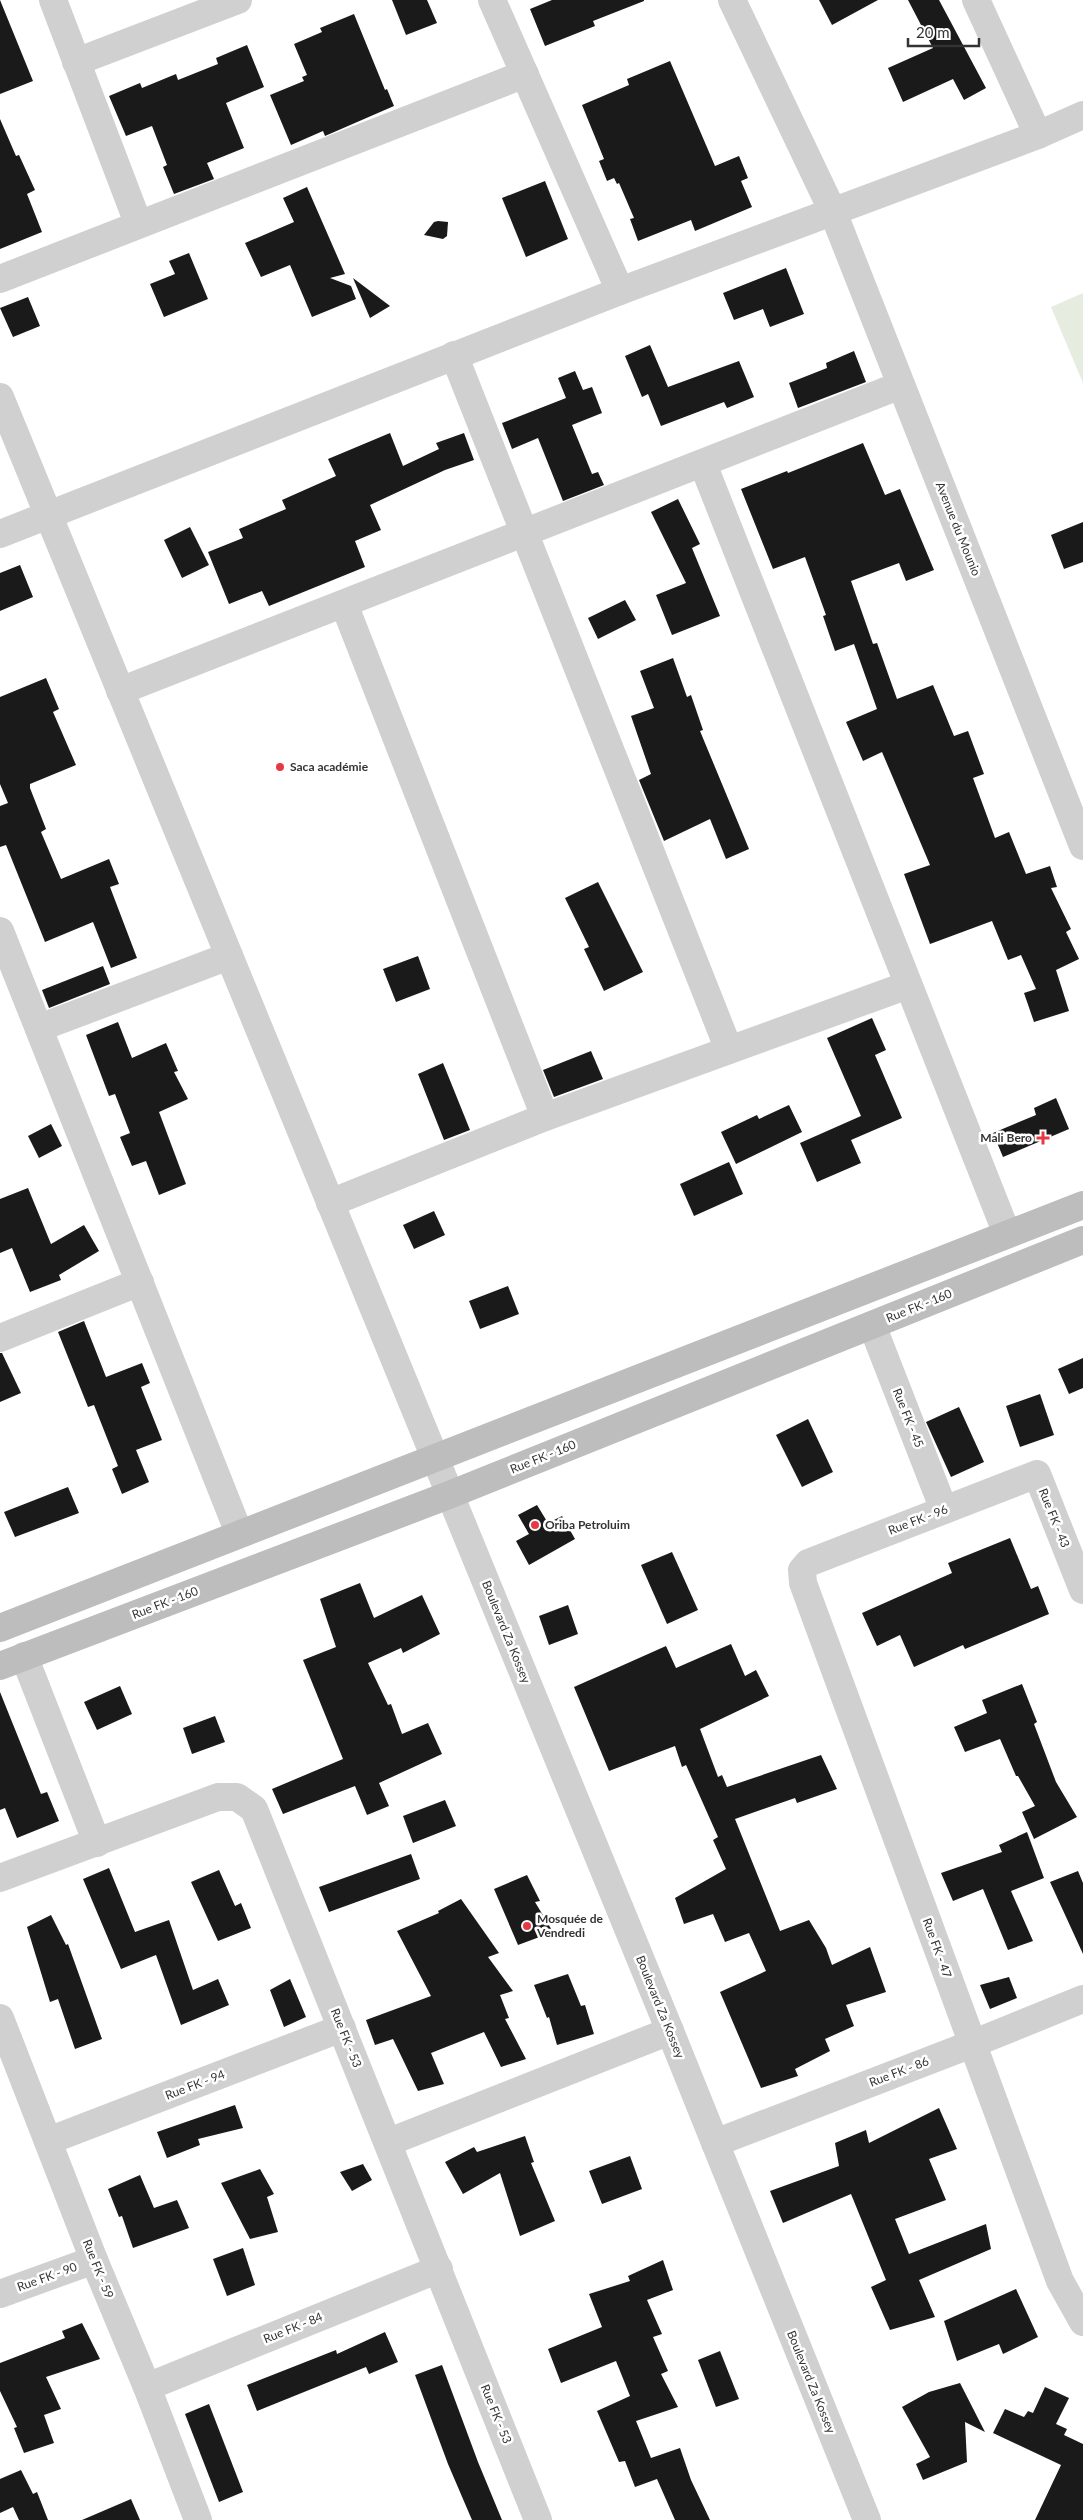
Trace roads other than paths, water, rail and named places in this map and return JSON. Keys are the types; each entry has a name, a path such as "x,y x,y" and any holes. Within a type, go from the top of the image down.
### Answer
{"main road":[{"path":"0,1628 239,1533 1083,1205"},
{"name":"Rue FK - 160","path":"12,1661 449,1495 1083,1240"}],"street":[{"path":"53,0 138,223"},
{"path":"76,62 238,0"},
{"path":"492,0 620,291"},
{"name":"Avenue du Mounio","path":"732,0 833,212 1083,846"},
{"path":"976,0 1038,135"},
{"path":"0,278 525,74"},
{"path":"0,534 454,355 1038,135 1083,115"},
{"path":"454,355 729,1050"},
{"path":"120,691 901,385"},
{"name":"Boulevard Za Kossey","path":"0,397 670,2031 867,2520"},
{"path":"703,464 1006,1234"},
{"path":"344,604 545,1117"},
{"path":"0,932 239,1533"},
{"path":"39,1028 229,956"},
{"path":"330,1203 545,1117 908,985"},
{"path":"0,1338 140,1282"},
{"name":"Rue FK - 45","path":"872,1325 944,1510"},
{"name":"Rue FK - 96","path":"802,1570 808,1563 1037,1474"},
{"name":"Rue FK - 43","path":"1037,1474 1083,1590"},
{"name":"Rue FK - 47","path":"802,1570 803,1583 1060,2281 1083,2322"},
{"path":"12,1661 97,1843"},
{"name":"Rue FK - 53","path":"0,1878 218,1797 237,1797 254,1809 389,2142 538,2520"},
{"name":"Rue FK - 86","path":"715,2142 972,2044 1083,1999"},
{"name":"Rue FK - 59","path":"0,2018 94,2260 148,2387 198,2520"},
{"name":"Rue FK - 94","path":"48,2141 342,2028"},
{"path":"389,2142 670,2031"},
{"name":"Rue FK - 90","path":"0,2294 94,2260"},
{"name":"Rue FK - 84","path":"148,2387 438,2268"}],"place":[{"name":"Saca académie","path":"280,767"},
{"name":"Mali Bero","path":"1043,1138"},
{"name":"Oriba Petroluim","path":"535,1525"},
{"name":"Mosquée de Vendredi","path":"527,1926"}]}
